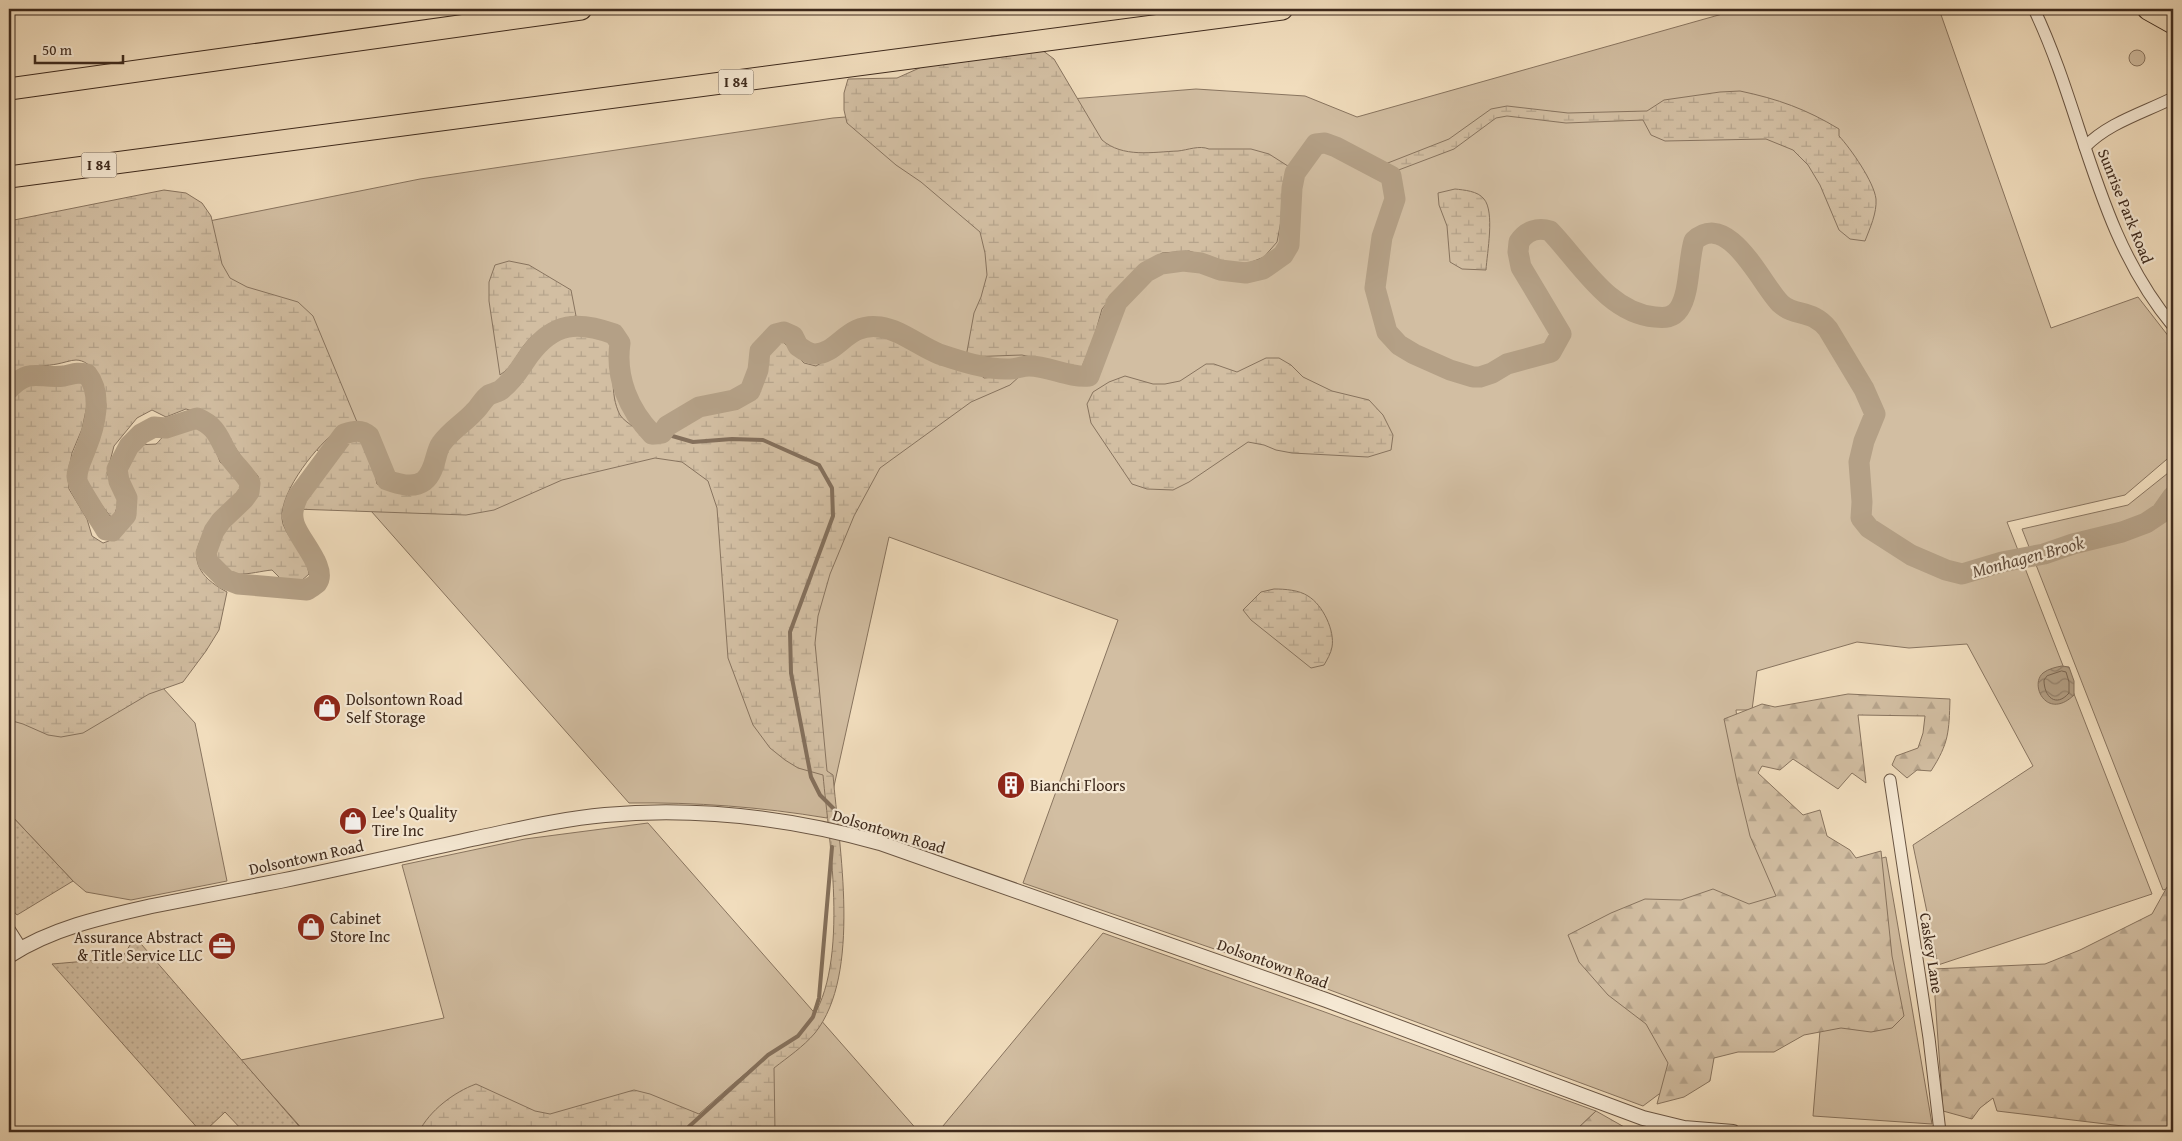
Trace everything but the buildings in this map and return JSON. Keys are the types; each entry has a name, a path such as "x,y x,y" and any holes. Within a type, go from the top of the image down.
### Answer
{"highway":[{"path":"9,89 581,9"},
{"name":"I 84","path":"9,177 1282,9"},
{"path":"2148,9 2173,23"}],"street":[{"name":"Sunrise Park Road","path":"2034,9 2110,217 2127,256 2140,281 2173,326"},
{"name":"Sunrise Park Road","path":"2085,147 2096,136 2115,125 2173,98"},
{"name":"Caskey Lane","path":"1890,780 1929,1038 1940,1132"},
{"name":"Dolsontown Road","path":"9,956 21,948 53,933 111,915 572,819 625,814 670,813 776,820 817,827 880,843 1317,997 1643,1118 1684,1128 1734,1132"},
{"path":"9,929 21,948"}],"green space":[{"path":"1740,9 1939,9 2051,328 2138,297 2173,342 2173,454 2125,495 2007,522 2152,894 1938,965 1913,845 2033,766 1967,644 1909,648 1857,642 1757,671 1752,710 1736,710 1742,764 1789,882 1886,857 1932,1124 1813,1116 1830,908 1710,1056 1643,1106 1284,973 1023,883 1118,620 889,537 827,818 728,806 679,803 629,803 129,237 420,179 833,118 1196,89 1305,96 1357,117"},
{"path":"1010,34 1038,47 1054,59 1102,140 1110,146 1138,153 1178,151 1201,147 1209,149 1251,149 1269,154 1291,168 1277,242 1264,257 1249,263 1232,264 1189,251 1162,253 1129,276 1102,309 1093,341 1081,369 1022,355 966,357 974,313 987,275 985,253 980,232 847,123 844,110 844,93 848,79 897,78 991,36"},
{"path":"2137,50 2143,52 2145,58 2143,64 2137,66 2131,64 2129,58 2131,52"},
{"path":"1740,91 1791,106 1839,129 1839,136 1867,175 1876,199 1874,215 1865,241 1850,239 1839,230 1820,185 1808,165 1793,150 1766,139 1665,141 1651,135 1643,120 1566,123 1507,116 1496,118 1454,149 1388,174 1375,168 1449,139 1491,109 1507,106 1568,113 1647,111 1664,100"},
{"path":"1455,189 1478,194 1487,205 1490,223 1486,270 1462,269 1450,262 1447,226 1439,205 1438,193"},
{"path":"164,190 186,193 202,203 211,216 222,264 230,278 247,287 298,302 313,316 357,422 333,434 325,441 298,475 285,501 282,513 283,524 308,567 309,574 300,582 282,580 272,570 247,574 231,574 218,566 213,559 211,550 214,542 220,533 252,502 258,491 258,476 244,461 215,417 186,409 166,417 152,410 137,418 114,446 107,473 119,500 114,517 110,516 82,479 96,439 102,411 101,385 95,372 84,362 74,360 31,367 20,371 9,381 9,221"},
{"path":"509,261 529,265 571,290 576,316 555,322 541,329 525,344 514,361 500,375 489,301 489,282 495,265"},
{"path":"577,329 596,331 616,342 613,389 620,415 641,432 654,439 685,420 705,411 738,406 749,401 760,389 763,364 768,353 782,341 804,363 816,366 866,335 881,333 932,361 975,370 984,378 1021,375 1010,385 971,402 880,468 854,516 830,574 818,616 815,643 827,771 833,775 839,837 844,909 843,944 838,978 830,1008 815,1033 774,1068 775,1132 419,1132 423,1124 443,1103 459,1092 476,1084 535,1111 550,1114 634,1090 650,1094 699,1114 751,1069 805,1028 820,1004 828,975 833,942 834,906 823,775 798,768 785,760 770,748 753,725 728,658 717,508 708,481 682,462 655,458 562,480 494,510 466,515 295,509 346,442 358,438 371,456 377,484 409,495 429,488 439,471 448,442 462,428 480,418 491,400 509,394 518,387 531,362 541,349 554,338"},
{"path":"1266,358 1279,358 1291,365 1303,377 1332,391 1369,400 1383,415 1393,435 1391,450 1368,457 1292,453 1248,442 1189,482 1173,490 1147,489 1132,484 1091,423 1087,404 1093,392 1109,382 1125,376 1153,384 1165,384 1180,381 1206,364 1214,364 1237,372"},
{"path":"76,377 84,382 89,396 82,429 72,453 68,474 69,489 87,519 92,536 103,543 117,536 127,527 136,499 127,478 126,466 128,460 137,445 156,444 170,431 197,424 210,434 220,462 242,477 242,489 208,528 200,541 197,554 199,567 209,580 227,592 219,630 206,651 183,682 149,694 83,733 61,737 48,735 9,720 9,403 19,387 34,381 62,381"},
{"path":"2173,469 2173,887 2163,890 2022,529 2128,505"},
{"path":"9,520 195,723 227,881 131,900 86,892 73,881 9,813"},
{"path":"1274,589 1300,592 1313,600 1323,612 1332,634 1331,652 1324,665 1311,668 1251,620 1243,610 1261,592"},
{"path":"1848,694 1950,699 1945,745 1931,771 1917,770 1907,778 1892,765 1896,756 1918,748 1923,733 1925,716 1858,715 1866,783 1852,773 1838,789 1793,759 1780,770 1762,766 1758,773 1803,815 1820,810 1827,836 1850,850 1856,858 1881,851 1892,956 1904,1016 1892,1028 1871,1032 1841,1028 1804,1035 1774,1052 1738,1052 1714,1058 1710,1081 1684,1097 1657,1104 1668,1063 1646,1024 1608,995 1579,962 1568,935 1611,913 1645,899 1681,900 1713,889 1749,904 1776,896 1750,836 1724,719 1762,704 1775,707"},
{"path":"9,813 73,881 17,915 9,906"},
{"path":"648,823 919,1132 305,1132 241,1060 444,1018 402,865 525,839"},
{"path":"2173,880 2173,1132 1997,1111 1993,1098 1980,1108 1972,1119 1943,1111 1933,969 2045,964 2080,950 2152,914"},
{"path":"1103,933 1596,1111 1574,1132 938,1132"},
{"path":"135,937 304,1132 244,1132 225,1112 204,1132 201,1132 52,964 122,958"},
{"path":"1596,1111 1633,1132 1574,1132"}],"water":[{"path":"2062,666 2069,667 2074,681 2074,695 2064,702 2049,703 2040,692 2039,678 2047,670"}],"waterway":[{"name":"Monhagen Brook","path":"9,389 16,382 29,376 55,377 78,373 87,374 95,391 96,410 92,430 77,477 84,494 106,530 112,531 126,515 127,498 119,481 117,469 129,446 141,434 154,427 166,428 197,418 205,422 218,435 231,459 250,483 249,492 244,499 221,521 214,531 206,553 208,562 225,579 238,584 307,590 317,583 319,570 297,530 293,519 293,509 298,496 344,434 357,431 369,436 387,480 406,485 420,483 431,472 439,447 445,439 489,395 507,385 539,343 558,330 578,326 614,334 620,343 620,369 630,404 652,434 662,433 667,426 699,407 734,400 750,391 758,370 760,351 776,334 784,332 793,336 798,346 815,354 823,353 859,329 880,327 895,331 939,354 974,364 1001,369 1026,366 1037,367 1074,375 1089,376 1117,302 1146,272 1161,264 1183,261 1201,263 1220,270 1246,273 1263,269 1283,255 1289,245 1292,188 1295,173 1316,144 1325,143 1391,176 1395,199 1382,237 1375,288 1387,332 1399,345 1450,370 1473,377 1480,377 1492,373 1507,364 1551,352 1561,334 1521,267 1518,252 1519,242 1529,233 1541,229 1550,231 1584,271 1609,296 1623,306 1638,313 1655,317 1669,317 1679,309 1683,302 1694,241 1707,234 1720,235 1732,242 1744,254 1781,304 1792,311 1816,318 1828,329 1864,389 1875,414 1864,441 1859,462 1862,502 1861,518 1869,528 1911,555 1946,570 1962,574 2122,532 2146,523 2161,513 2173,496"},
{"path":"662,433 693,442 732,439 763,440 819,465 832,488 833,516 790,632 791,673 811,777 820,795 841,816"},
{"path":"683,1132 768,1055 798,1036 813,1017 819,998 832,847"}],"place":[{"name":"Dolsontown Road Self Storage","path":"327,708"},
{"name":"Bianchi Floors","path":"1011,785"},
{"name":"Lee's Quality Tire Inc","path":"353,821"},
{"name":"Cabinet Store Inc","path":"311,927"},
{"name":"Assurance Abstract & Title Service LLC","path":"222,946"}]}
